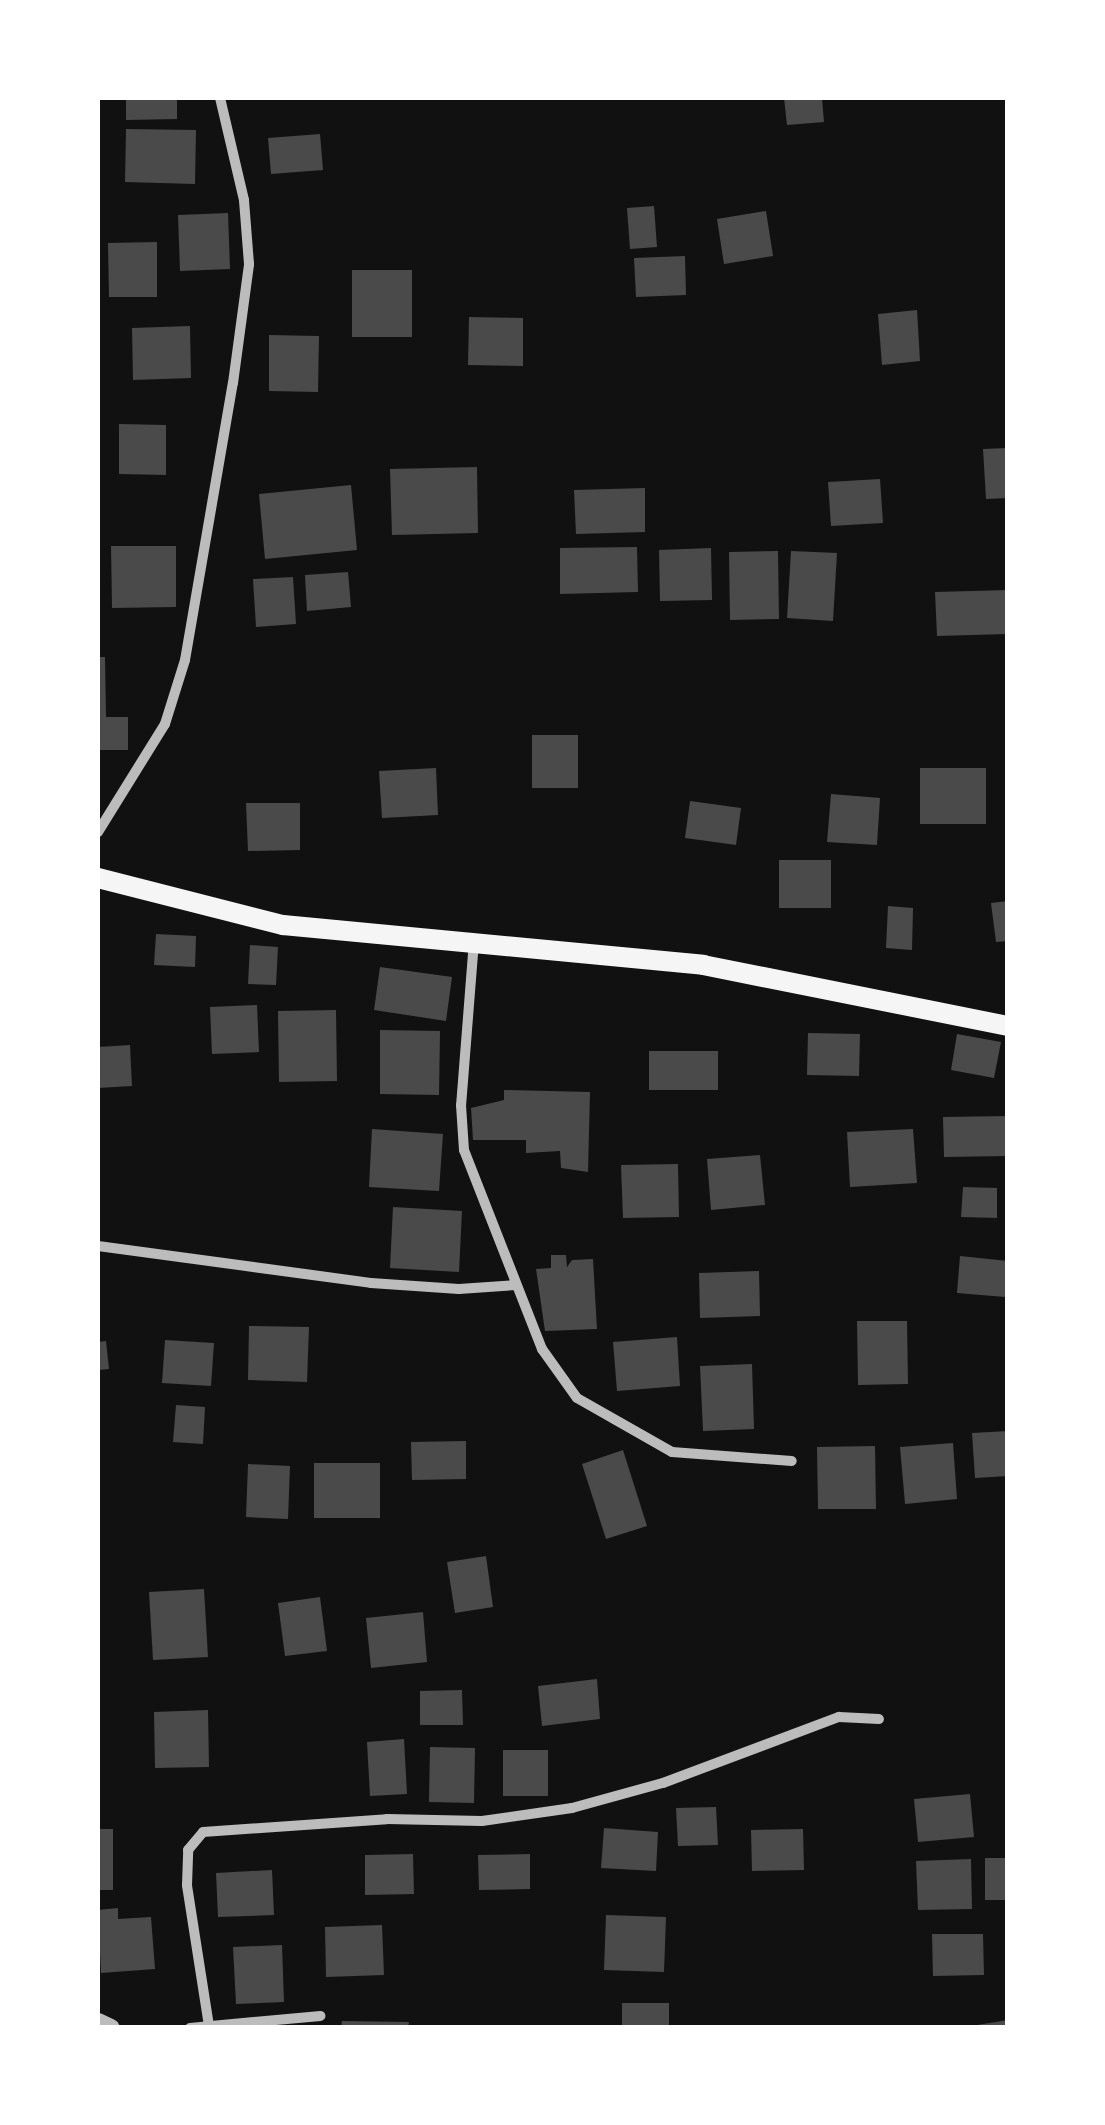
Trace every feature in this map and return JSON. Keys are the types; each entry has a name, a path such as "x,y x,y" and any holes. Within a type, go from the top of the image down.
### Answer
{"main road":[{"path":"98,878 283,925 474,939 702,965 1008,1026"}],"street":[{"path":"98,832 165,724 185,660 233,383 248,264 244,200 220,98"},
{"path":"474,939 461,1105 464,1150 542,1348 577,1398 618,1426 672,1452 792,1462"},
{"path":"98,1246 371,1282 459,1289 516,1285"},
{"path":"208,2026 187,1885 188,1850 203,1832 387,1819 482,1821 572,1808 663,1783 839,1716 879,1719"},
{"path":"190,2028 320,2016"},
{"path":"98,2022 111,2028"}],"building":[{"path":"126,98 177,98 177,119 126,120"},
{"path":"784,98 822,98 824,122 787,125"},
{"path":"126,129 196,130 195,184 125,182"},
{"path":"320,134 323,170 271,174 268,138"},
{"path":"654,206 657,247 630,249 627,208"},
{"path":"766,211 773,256 724,264 717,219"},
{"path":"228,213 230,269 180,271 178,215"},
{"path":"157,242 157,297 109,297 108,243"},
{"path":"685,256 686,295 636,297 634,258"},
{"path":"352,270 412,270 412,337 352,337"},
{"path":"917,310 920,361 882,365 878,314"},
{"path":"469,317 523,318 523,366 468,365"},
{"path":"190,326 191,378 133,380 132,328"},
{"path":"269,335 319,336 318,392 269,391"},
{"path":"119,424 166,425 166,475 119,474"},
{"path":"1008,448 1008,498 986,499 983,449"},
{"path":"477,467 478,533 392,535 390,469"},
{"path":"880,479 883,523 831,526 828,482"},
{"path":"351,485 357,550 265,559 259,494"},
{"path":"645,488 645,532 576,534 574,490"},
{"path":"111,546 176,546 176,607 112,608"},
{"path":"637,547 638,592 560,594 560,548"},
{"path":"711,548 712,600 660,601 659,550"},
{"path":"778,551 779,619 730,620 729,552"},
{"path":"791,551 837,553 833,621 787,618"},
{"path":"348,572 351,607 307,611 305,575"},
{"path":"293,577 296,624 256,627 253,579"},
{"path":"1008,590 1008,634 937,636 935,592"},
{"path":"98,657 105,657 106,717 128,717 128,750 98,750"},
{"path":"532,735 578,735 578,788 532,788"},
{"path":"436,768 438,815 382,818 379,771"},
{"path":"920,768 986,768 986,824 920,824"},
{"path":"831,794 880,798 877,845 827,842"},
{"path":"690,801 741,808 736,845 685,838"},
{"path":"246,803 300,803 300,850 248,851"},
{"path":"779,860 831,860 831,908 779,908"},
{"path":"1008,901 1008,941 996,942 991,903"},
{"path":"888,906 913,908 912,950 886,948"},
{"path":"156,934 196,936 195,967 154,965"},
{"path":"250,945 278,947 276,985 248,984"},
{"path":"380,967 452,977 446,1021 374,1010"},
{"path":"257,1005 259,1052 212,1054 210,1007"},
{"path":"336,1010 337,1081 279,1082 278,1011"},
{"path":"380,1030 440,1031 439,1095 380,1094"},
{"path":"808,1033 860,1034 859,1076 807,1075"},
{"path":"957,1034 1001,1042 994,1078 951,1070"},
{"path":"130,1045 132,1086 98,1088 98,1047"},
{"path":"649,1051 718,1051 718,1090 649,1090"},
{"path":"504,1090 590,1092 588,1172 561,1168 560,1151 526,1153 526,1140 473,1140 471,1108 504,1100"},
{"path":"1008,1116 1008,1156 944,1157 943,1117"},
{"path":"372,1129 443,1134 439,1191 369,1187"},
{"path":"913,1129 917,1183 850,1187 847,1132"},
{"path":"760,1155 765,1205 711,1210 707,1159"},
{"path":"678,1164 679,1217 623,1218 621,1165"},
{"path":"963,1187 997,1188 997,1218 961,1217"},
{"path":"393,1207 462,1211 459,1272 390,1268"},
{"path":"551,1255 566,1255 567,1267 572,1260 593,1259 597,1329 545,1331 536,1269 551,1268"},
{"path":"960,1256 1008,1261 1005,1297 957,1293"},
{"path":"759,1271 760,1316 700,1318 699,1273"},
{"path":"857,1321 907,1321 908,1384 858,1385"},
{"path":"249,1326 309,1327 307,1382 248,1380"},
{"path":"677,1337 680,1386 617,1391 613,1342"},
{"path":"165,1340 214,1343 211,1386 162,1383"},
{"path":"106,1341 109,1369 98,1370 98,1342"},
{"path":"752,1364 754,1429 703,1431 700,1366"},
{"path":"176,1405 205,1407 203,1444 173,1442"},
{"path":"1008,1431 1008,1476 975,1478 972,1433"},
{"path":"466,1441 466,1479 412,1480 411,1442"},
{"path":"953,1443 957,1499 905,1504 900,1447"},
{"path":"875,1446 876,1509 818,1509 817,1447"},
{"path":"623,1450 647,1526 606,1539 582,1464"},
{"path":"314,1463 380,1463 380,1518 314,1518"},
{"path":"248,1464 290,1466 288,1519 246,1517"},
{"path":"486,1556 493,1607 455,1613 447,1562"},
{"path":"204,1589 208,1657 153,1660 149,1592"},
{"path":"320,1597 327,1651 285,1656 278,1603"},
{"path":"423,1612 427,1662 371,1668 366,1618"},
{"path":"597,1679 600,1719 542,1726 538,1686"},
{"path":"462,1690 463,1725 420,1725 420,1691"},
{"path":"208,1710 209,1767 155,1768 154,1712"},
{"path":"404,1739 407,1794 370,1796 367,1742"},
{"path":"430,1747 475,1748 474,1803 429,1802"},
{"path":"503,1750 548,1750 548,1796 503,1796"},
{"path":"970,1794 974,1837 918,1842 914,1799"},
{"path":"716,1807 718,1845 678,1846 676,1808"},
{"path":"604,1828 658,1832 656,1871 601,1868"},
{"path":"98,1829 113,1829 113,1890 98,1890"},
{"path":"803,1829 804,1870 752,1871 751,1830"},
{"path":"413,1854 414,1894 365,1895 365,1855"},
{"path":"530,1854 530,1889 479,1890 478,1855"},
{"path":"985,1858 1008,1858 1008,1900 985,1900"},
{"path":"971,1859 972,1909 918,1910 916,1861"},
{"path":"272,1870 274,1915 218,1917 216,1873"},
{"path":"118,1908 118,1919 151,1917 155,1969 101,1973 98,1910"},
{"path":"606,1915 666,1917 664,1972 604,1970"},
{"path":"382,1925 384,1975 326,1977 325,1927"},
{"path":"932,1934 983,1934 984,1975 933,1976"},
{"path":"282,1945 284,2002 236,2004 233,1947"},
{"path":"622,2003 669,2003 669,2028 622,2028"},
{"path":"1008,2020 1008,2028 977,2028 977,2025"},
{"path":"342,2021 409,2022 408,2028 341,2028"}]}
